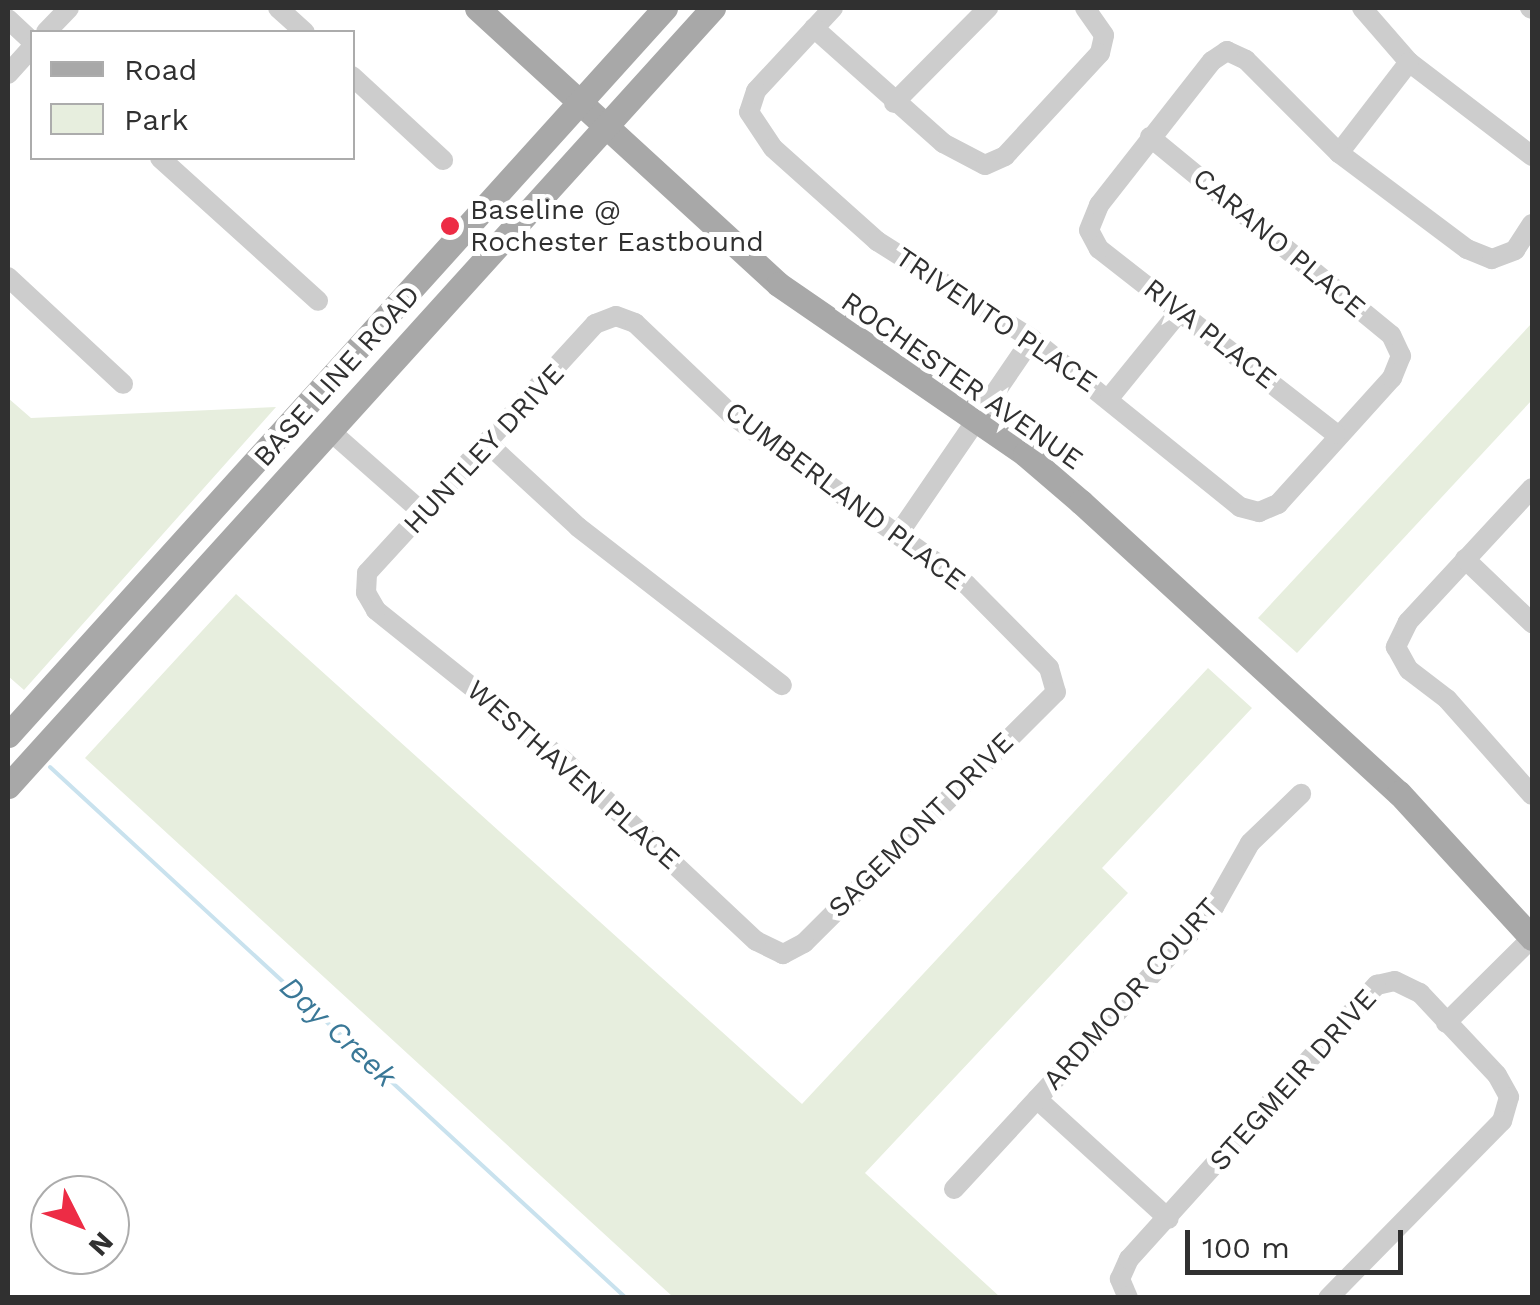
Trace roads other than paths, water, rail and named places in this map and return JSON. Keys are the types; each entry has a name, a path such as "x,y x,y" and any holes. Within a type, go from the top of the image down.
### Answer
{"main road":[{"name":"ROCHESTER AVENUE","path":"478,8 808,308 978,421 1081,502 1370,767 1532,938"},
{"name":"BASE LINE ROAD","path":"8,736 665,8"},
{"name":"BASE LINE ROAD","path":"8,786 713,8"}],"street":[{"path":"48,30 69,8"},
{"path":"278,8 303,30"},
{"path":"834,8 814,28 894,103 969,162 985,165 1006,156 1100,54 1104,35 1085,8"},
{"path":"894,103 988,8"},
{"path":"1362,8 1409,62 1532,156"},
{"path":"8,18 30,42"},
{"name":"TRIVENTO PLACE","path":"814,28 756,91 748,112 772,148 877,241 1032,339 1110,397 1240,507 1259,512 1278,504 1336,434"},
{"path":"8,74 30,46"},
{"path":"1150,136 1227,51 1246,60 1340,153 1467,249 1492,259 1514,250 1532,224"},
{"path":"1340,153 1409,62"},
{"path":"355,79 443,160"},
{"name":"RIVA PLACE","path":"1150,136 1099,205 1089,230 1100,249 1336,434"},
{"name":"CARANO PLACE","path":"1150,136 1391,335 1402,356 1392,378 1336,434"},
{"path":"162,160 318,302"},
{"path":"8,277 122,384"},
{"path":"1110,397 1180,311"},
{"name":"HUNTLEY DRIVE","path":"366,592 367,573 422,512 594,324 616,316"},
{"name":"CUMBERLAND PLACE","path":"616,316 635,323 733,416 899,533 1026,642 1049,668 1056,692"},
{"path":"899,533 1032,339"},
{"path":"329,430 422,512"},
{"path":"486,442 578,527 782,684"},
{"path":"1532,488 1408,622 1396,647 1409,670 1446,698 1532,795"},
{"path":"1465,559 1532,623"},
{"name":"WESTHAVEN PLACE","path":"366,592 376,610 563,760 756,941 783,954"},
{"name":"SAGEMONT DRIVE","path":"783,954 804,943 1056,692"},
{"name":"ARDMOOR COURT","path":"954,1189 1214,907 1250,843 1301,794"},
{"path":"1328,1298 1502,1121 1509,1097 1497,1075 1446,1024 1532,938"},
{"name":"STEGMEIR DRIVE","path":"1124,1288 1130,1259 1376,985 1395,981 1420,994 1446,1024"},
{"path":"1037,1100 1169,1219"}],"waterway":[{"name":"Day Creek","path":"50,767 626,1298"}],"place":[{"name":"Baseline @ Rochester Eastbound","path":"450,226"}]}
